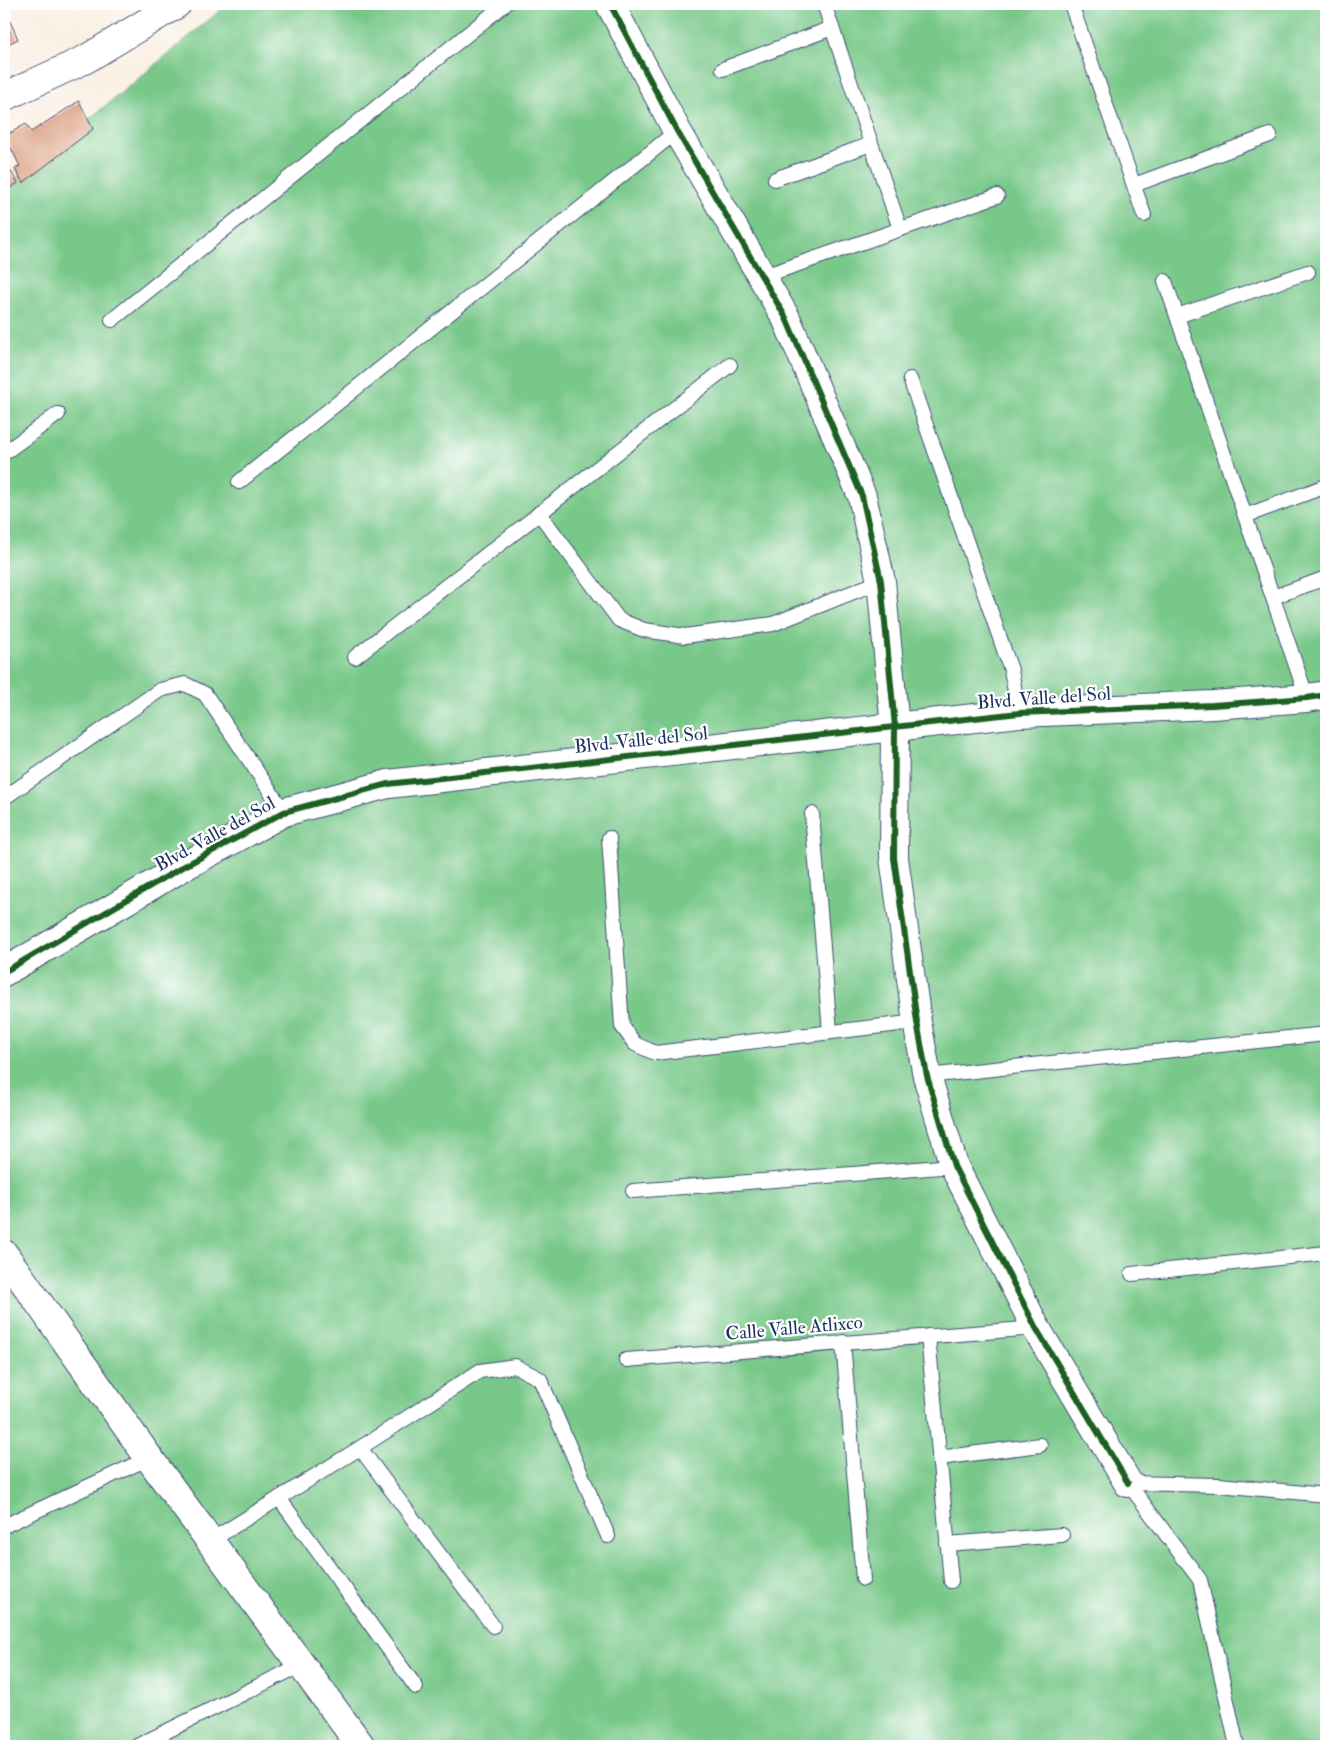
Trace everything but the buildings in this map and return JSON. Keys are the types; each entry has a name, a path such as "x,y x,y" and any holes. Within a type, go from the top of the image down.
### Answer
{"street":[{"path":"4,97 86,59 177,4"},
{"path":"610,4 677,131 786,318 862,496 881,581 895,727 894,858 917,1022 927,1076 954,1166 1036,1328 1128,1482"},
{"name":"Blvd. Valle del Sol","path":"4,972 181,868 284,812 388,784 1019,713 1213,705 1316,696"},
{"path":"4,1254 149,1458 361,1746"}],"lane":[{"path":"112,320 505,4"},
{"path":"824,4 900,229"},
{"path":"1072,4 1144,215"},
{"path":"722,69 832,28"},
{"path":"239,482 677,131"},
{"path":"1134,185 1270,135"},
{"path":"775,179 871,144"},
{"path":"761,277 997,196"},
{"path":"1177,316 1308,272"},
{"path":"1165,281 1272,597 1316,696"},
{"path":"355,657 730,365"},
{"path":"910,379 1011,670 1019,713"},
{"path":"4,453 58,414"},
{"path":"1245,516 1326,486"},
{"path":"539,513 619,620 644,630 685,636 773,624 881,581"},
{"path":"1272,597 1326,578"},
{"path":"4,798 160,690 185,684 205,694 284,812"},
{"path":"812,814 830,1032"},
{"path":"609,838 622,1026 635,1044 655,1053 917,1022"},
{"path":"927,1076 1326,1034"},
{"path":"633,1191 954,1166"},
{"path":"1132,1274 1326,1253"},
{"name":"Calle Valle Atlixco","path":"626,1360 1036,1328"},
{"path":"928,1336 951,1581"},
{"path":"843,1342 863,1579"},
{"path":"210,1541 480,1371 515,1366 540,1379 608,1536"},
{"path":"939,1458 1040,1446"},
{"path":"360,1448 493,1626"},
{"path":"4,1526 149,1458"},
{"path":"1128,1482 1219,1485 1326,1495"},
{"path":"1128,1482 1200,1580 1237,1746"},
{"path":"279,1498 416,1687"},
{"path":"947,1544 1062,1535"},
{"path":"138,1746 301,1665"}],"green space":[{"path":"228,4 1326,4 1326,1746 4,1746 4,188"}],"cycle path":[{"path":"610,4 677,131 786,318 862,496 881,581 895,727 894,858 917,1022 927,1076 954,1166 1036,1328 1128,1483"},
{"path":"4,972 181,868 284,812 388,784 1019,713 1213,705 1326,695"}]}
